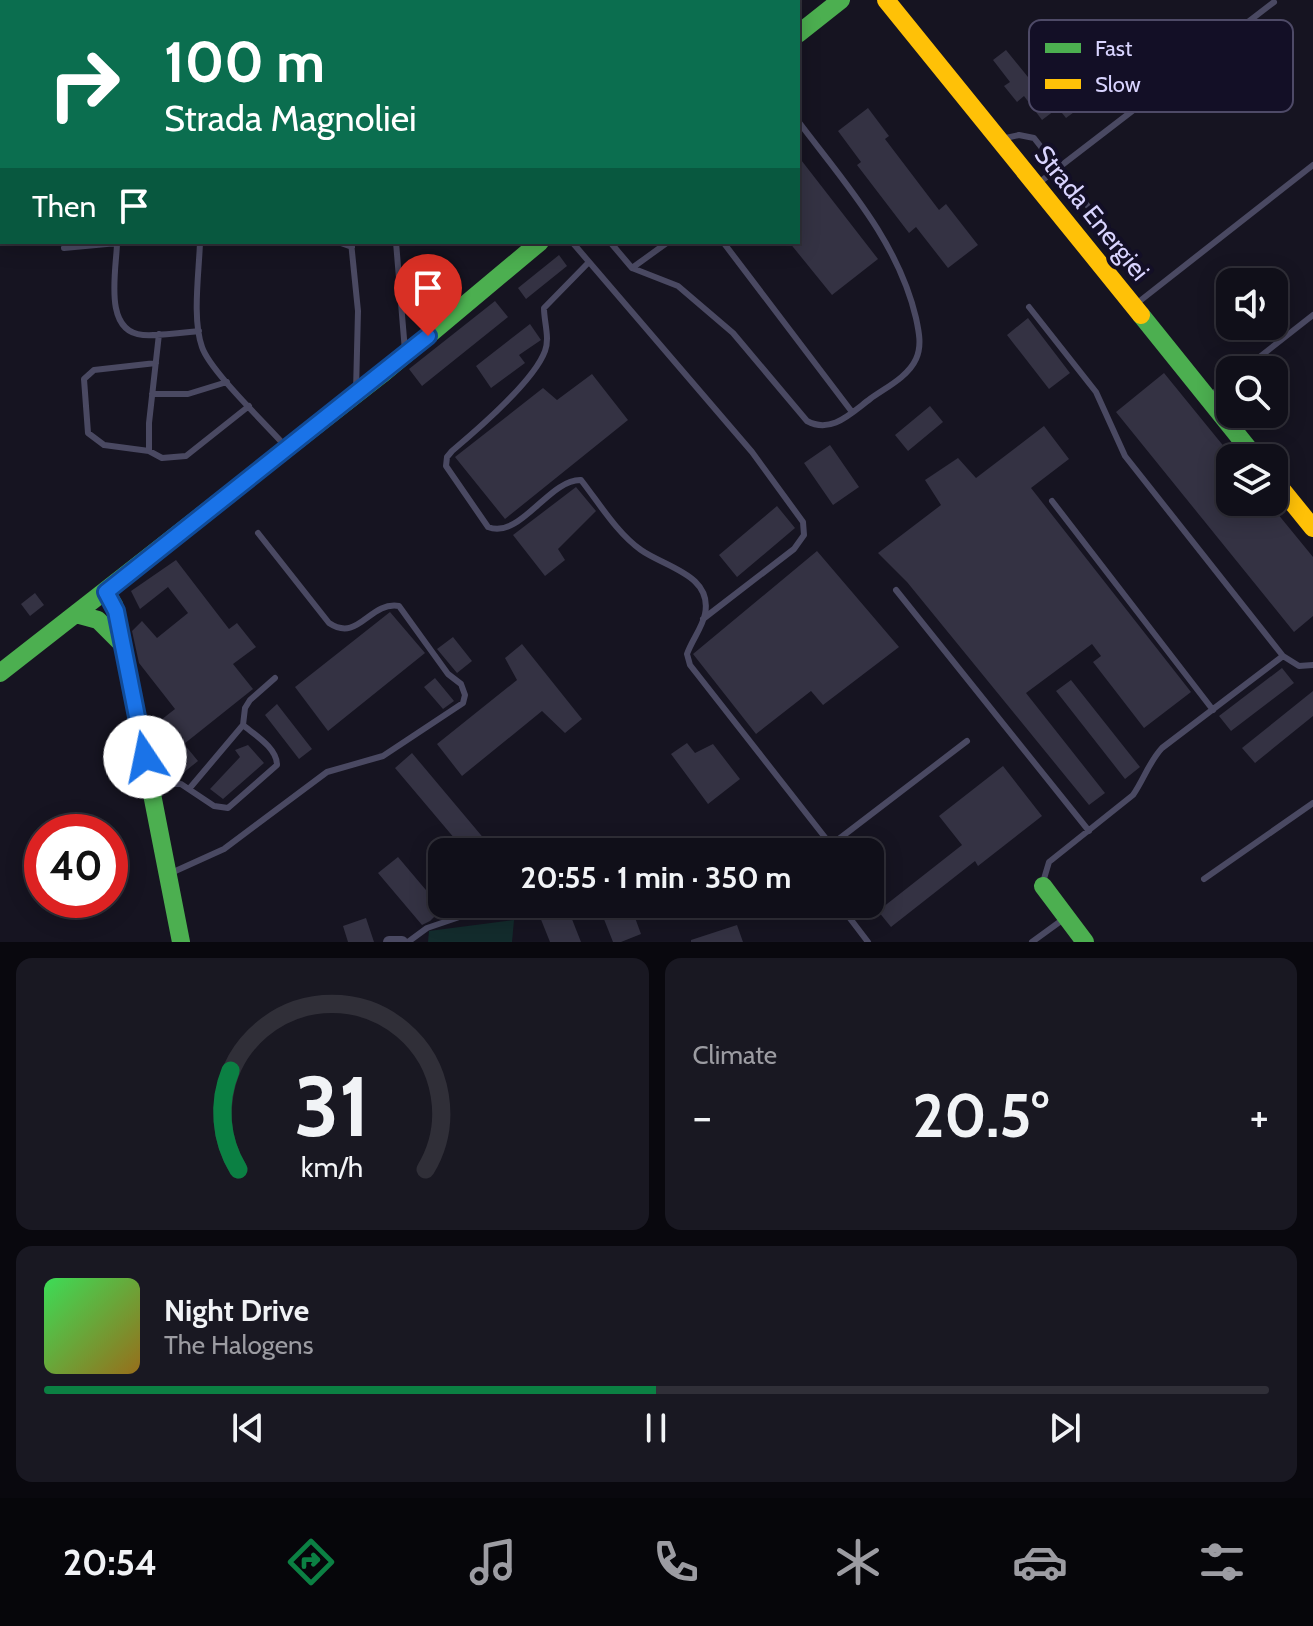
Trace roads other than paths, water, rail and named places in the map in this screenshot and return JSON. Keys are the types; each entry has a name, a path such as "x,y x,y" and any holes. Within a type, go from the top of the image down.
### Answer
{"main road":[{"path":"800,32 841,0"},
{"name":"Strada Energiei","path":"886,0 1245,444"},
{"path":"0,673 355,395 538,244"},
{"path":"1288,497 1313,528"},
{"path":"106,592 114,605 123,646 181,942"},
{"path":"76,614 98,620 123,646"},
{"path":"1043,886 1085,942"}],"street":[{"path":"389,942 405,942"}],"lane":[{"path":"1250,20 1274,2"},
{"path":"1035,185 1130,112"},
{"path":"612,244 632,268 678,286 733,333 807,421 818,427 831,425 852,412 907,372 916,359 921,339 909,289 879,228 800,124"},
{"path":"1001,139 1019,135 1034,138 1058,167 1117,243 1119,261 1108,276"},
{"path":"1133,306 1313,165"},
{"path":"64,248 117,244 117,318 127,330 141,335 199,331"},
{"path":"200,244 199,331 202,349 227,382 288,448"},
{"path":"396,244 405,355"},
{"path":"574,244 752,452 803,522 804,535 794,549 703,619"},
{"path":"632,268 665,244"},
{"path":"725,244 852,412"},
{"path":"351,245 358,311 355,395"},
{"path":"589,262 544,308 545,353 507,402 452,451 447,457 446,466 488,527 494,530 509,527 567,483 581,480 627,538 643,552 690,575 705,598 703,619 687,654 690,665 821,838"},
{"path":"1029,307 1096,392 1125,456 1283,656 1299,666 1313,665"},
{"path":"1261,356 1313,315"},
{"path":"149,451 159,334"},
{"path":"156,363 94,370 84,379 88,433 104,445 149,451 162,458 186,456 249,406"},
{"path":"152,394 188,394 227,382"},
{"path":"1208,398 1216,391"},
{"path":"1052,501 1213,710"},
{"path":"168,874 224,849 327,772 383,756 463,703 465,695 461,684 448,674 399,606 381,607 357,625 346,630 337,629 258,533"},
{"path":"896,590 1089,831"},
{"path":"1043,886 1049,862 1133,795 1144,780 1153,758 1162,748 1283,656"},
{"path":"189,789 243,725 245,708 250,700 275,678"},
{"path":"150,784 175,782 214,806 228,808 277,765 278,758 273,751 243,725"},
{"path":"843,838 967,741"},
{"path":"1204,879 1313,803"},
{"path":"1032,942 1066,917"},
{"path":"405,942 427,928 456,918"},
{"path":"850,918 868,942"}]}
